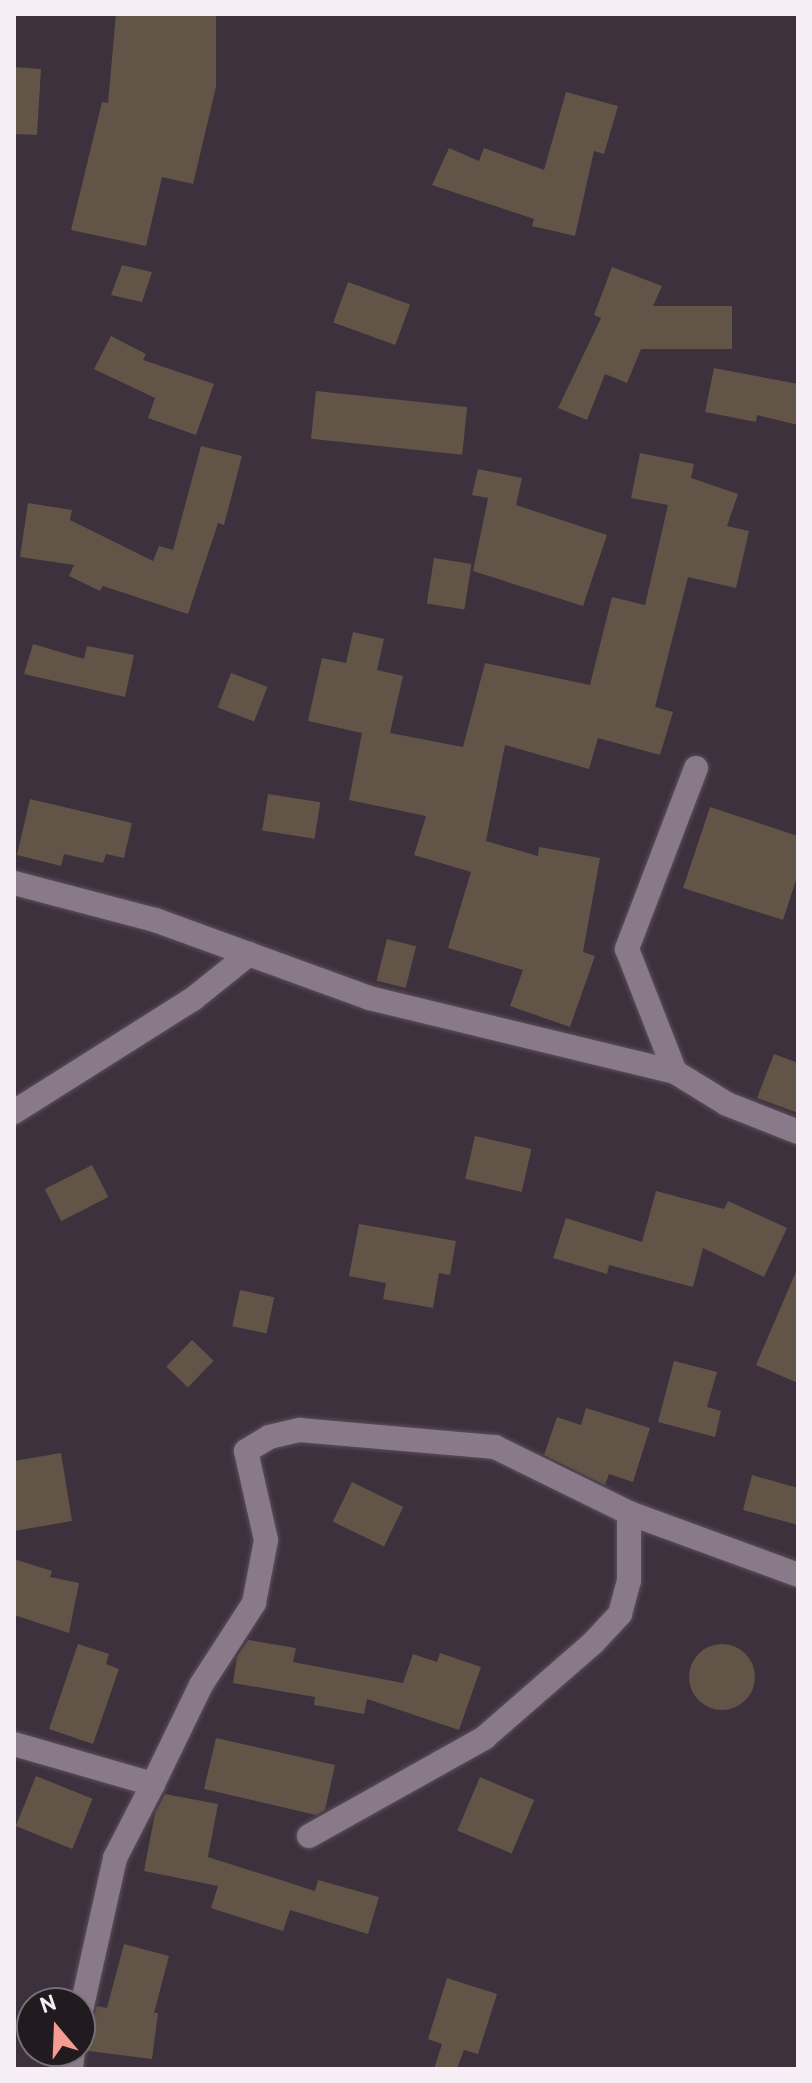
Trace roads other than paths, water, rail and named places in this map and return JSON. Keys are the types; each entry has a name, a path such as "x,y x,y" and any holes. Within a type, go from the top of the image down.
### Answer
{"street":[{"path":"675,1072 627,949 696,768"},
{"path":"14,883 155,920 369,998 675,1072 727,1104 798,1132"},
{"path":"14,1112 193,999 249,954"},
{"path":"86,1987 115,1858 201,1685 254,1603 266,1540 246,1451 269,1437 300,1430 339,1430 384,1440 495,1447 629,1513 798,1575"},
{"path":"309,1836 484,1738 593,1643 620,1614 629,1581 629,1513"},
{"path":"14,1744 153,1784"}]}
